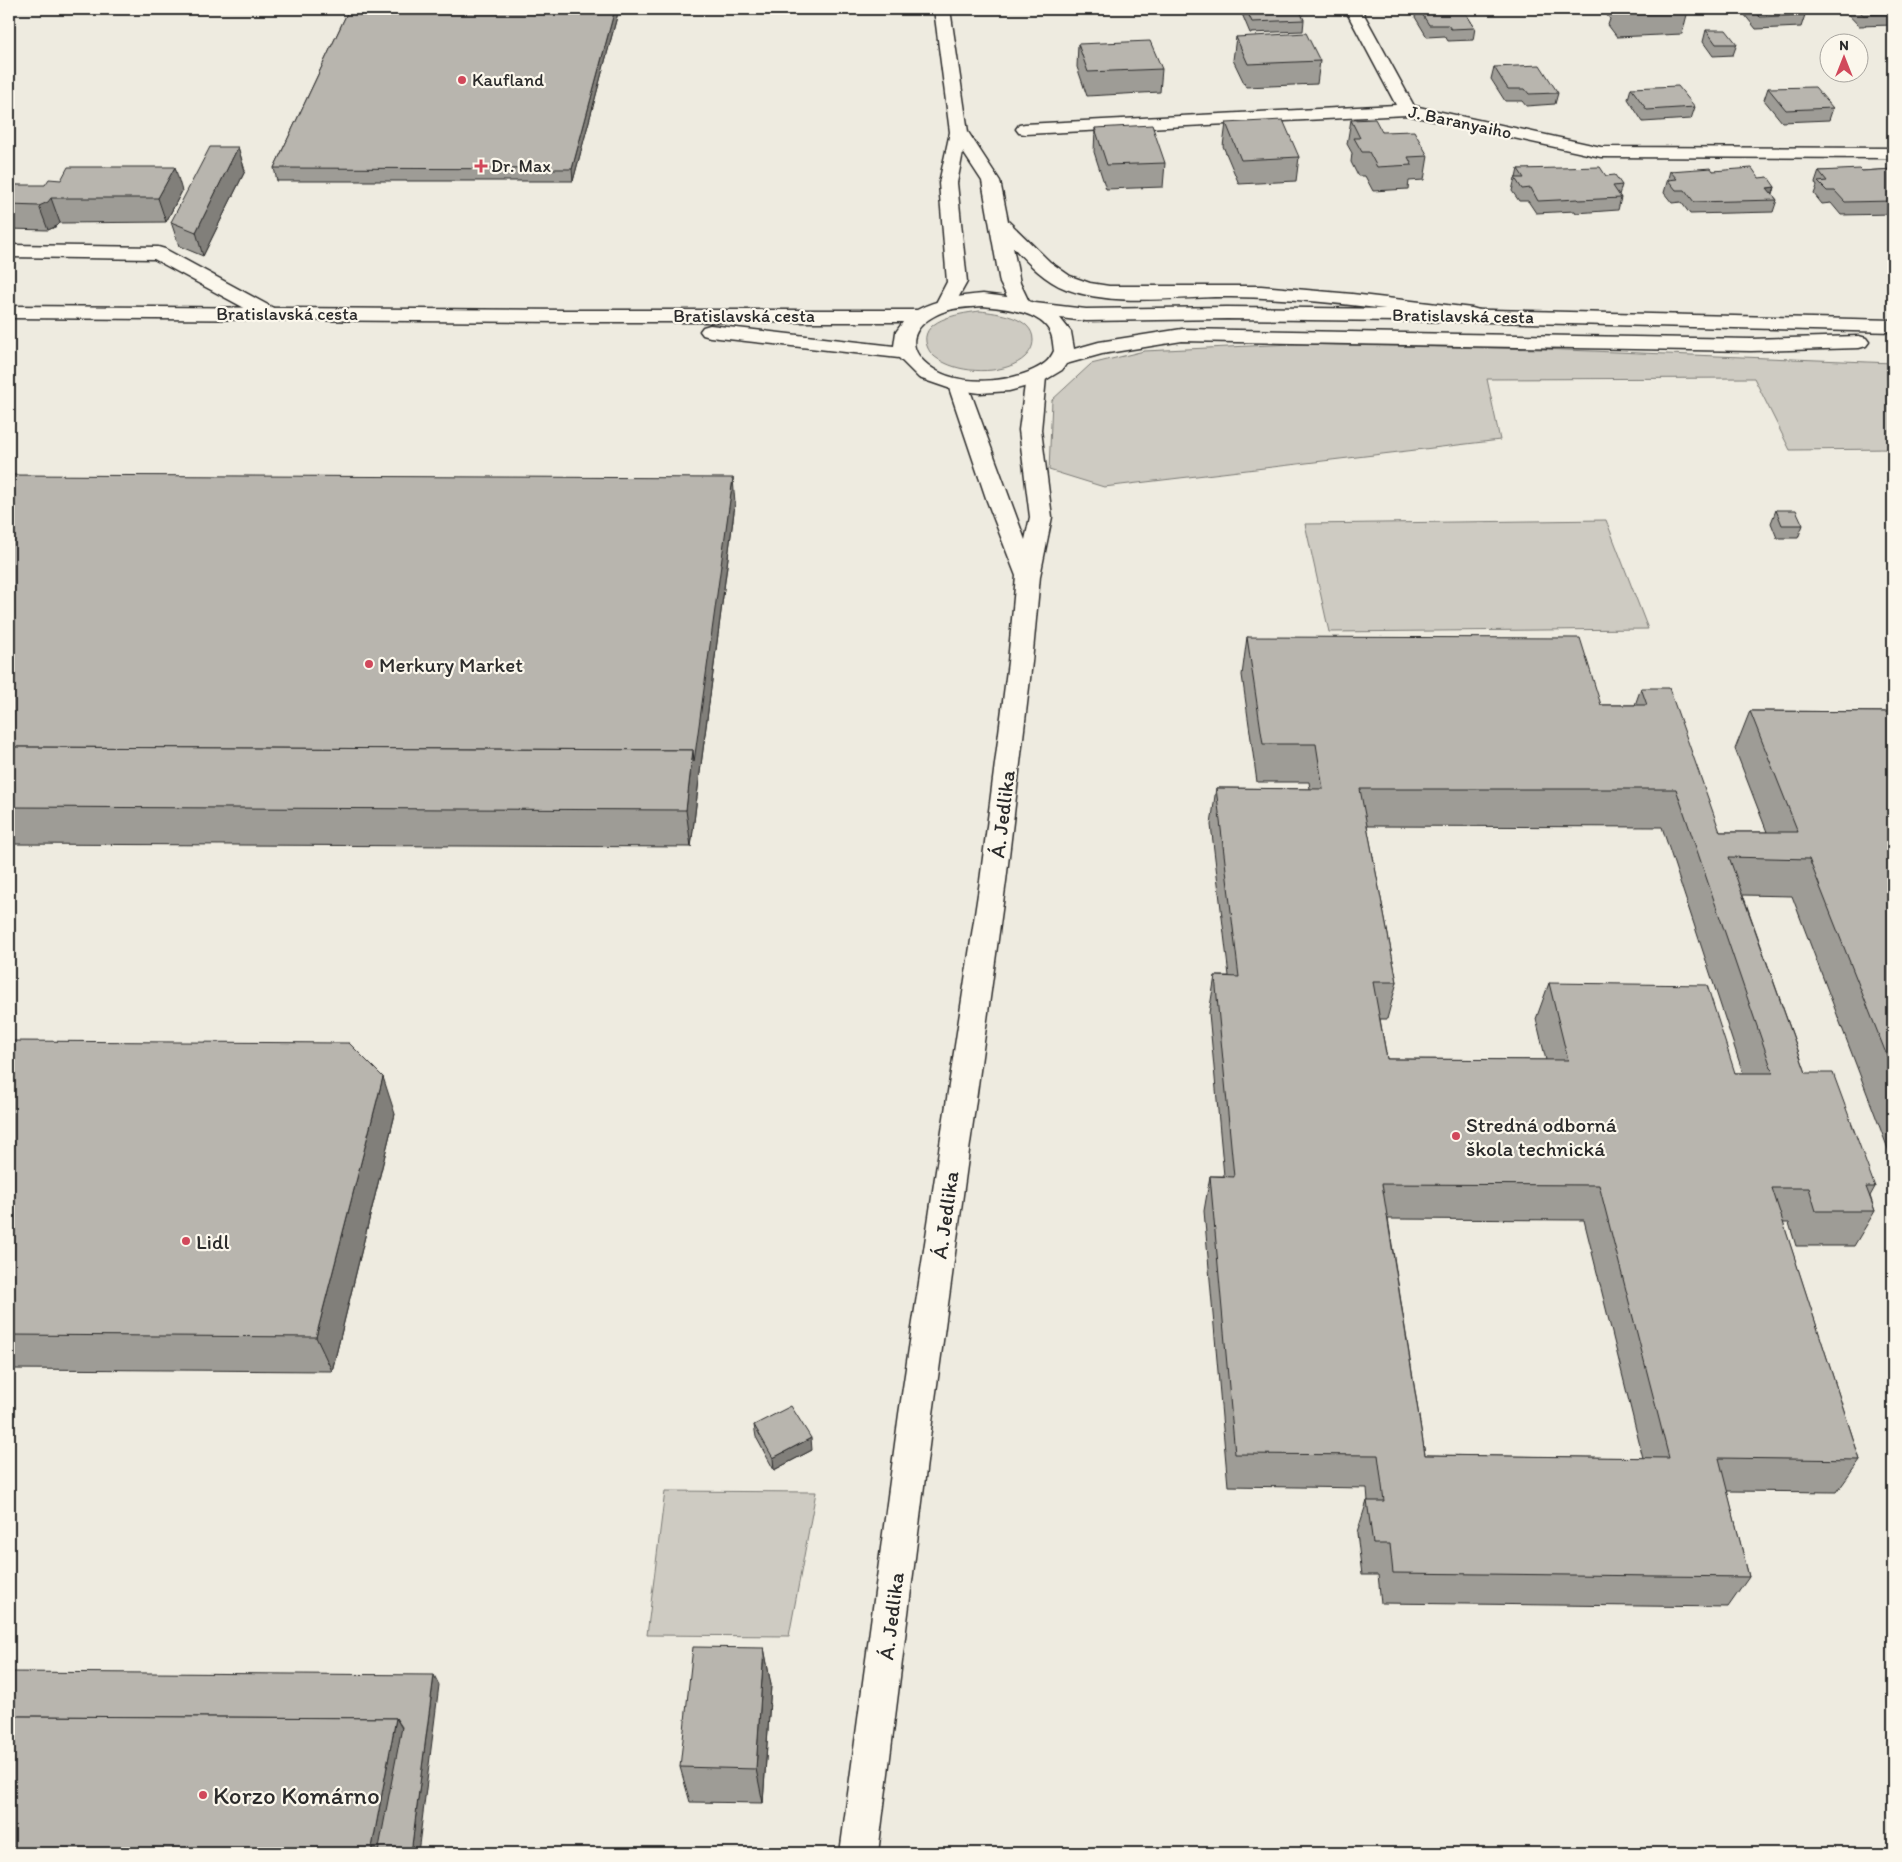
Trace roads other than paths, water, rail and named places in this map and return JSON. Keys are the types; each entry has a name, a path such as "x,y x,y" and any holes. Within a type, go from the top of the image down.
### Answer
{"street":[{"path":"942,9 959,132 948,183 957,282 945,305"},
{"path":"1353,9 1407,110"},
{"name":"J. Baranyaiho","path":"1025,129 1407,110 1602,152 1893,153"},
{"path":"959,132 991,181 1010,283 1027,307"},
{"path":"1000,224 1054,275 1071,284 1090,290 1117,292 1232,291 1343,298 1491,316"},
{"path":"9,251 158,253 270,314"},
{"name":"Bratislavská cesta","path":"1027,307 1045,316 1061,332 1064,342 1059,360 1049,370 1036,377 999,387 978,388 958,385 923,372 912,363 905,353 903,343 905,333 911,324 921,316 945,305 983,300 1003,301 1027,307 1086,316 1227,313 1491,316 1893,326"},
{"name":"Bratislavská cesta","path":"9,312 566,316 921,316"},
{"name":"Bratislavská cesta","path":"566,316 905,353"},
{"name":"Bratislavská cesta","path":"1059,360 1099,348 1182,335 1751,345 1893,341"},
{"name":"Á. Jedlika","path":"859,1853 916,1414 994,881 1020,662 1028,576 1041,517 1030,430 1036,377"},
{"name":"Á. Jedlika","path":"958,385 998,502 1028,576"}],"place":[{"name":"Kaufland","path":"462,80"},
{"name":"Dr. Max","path":"481,166"},
{"name":"Merkury Market","path":"369,664"},
{"name":"Stredná odborná škola technická","path":"1456,1136"},
{"name":"Lidl","path":"186,1241"},
{"name":"Korzo Komárno","path":"203,1795"}]}
